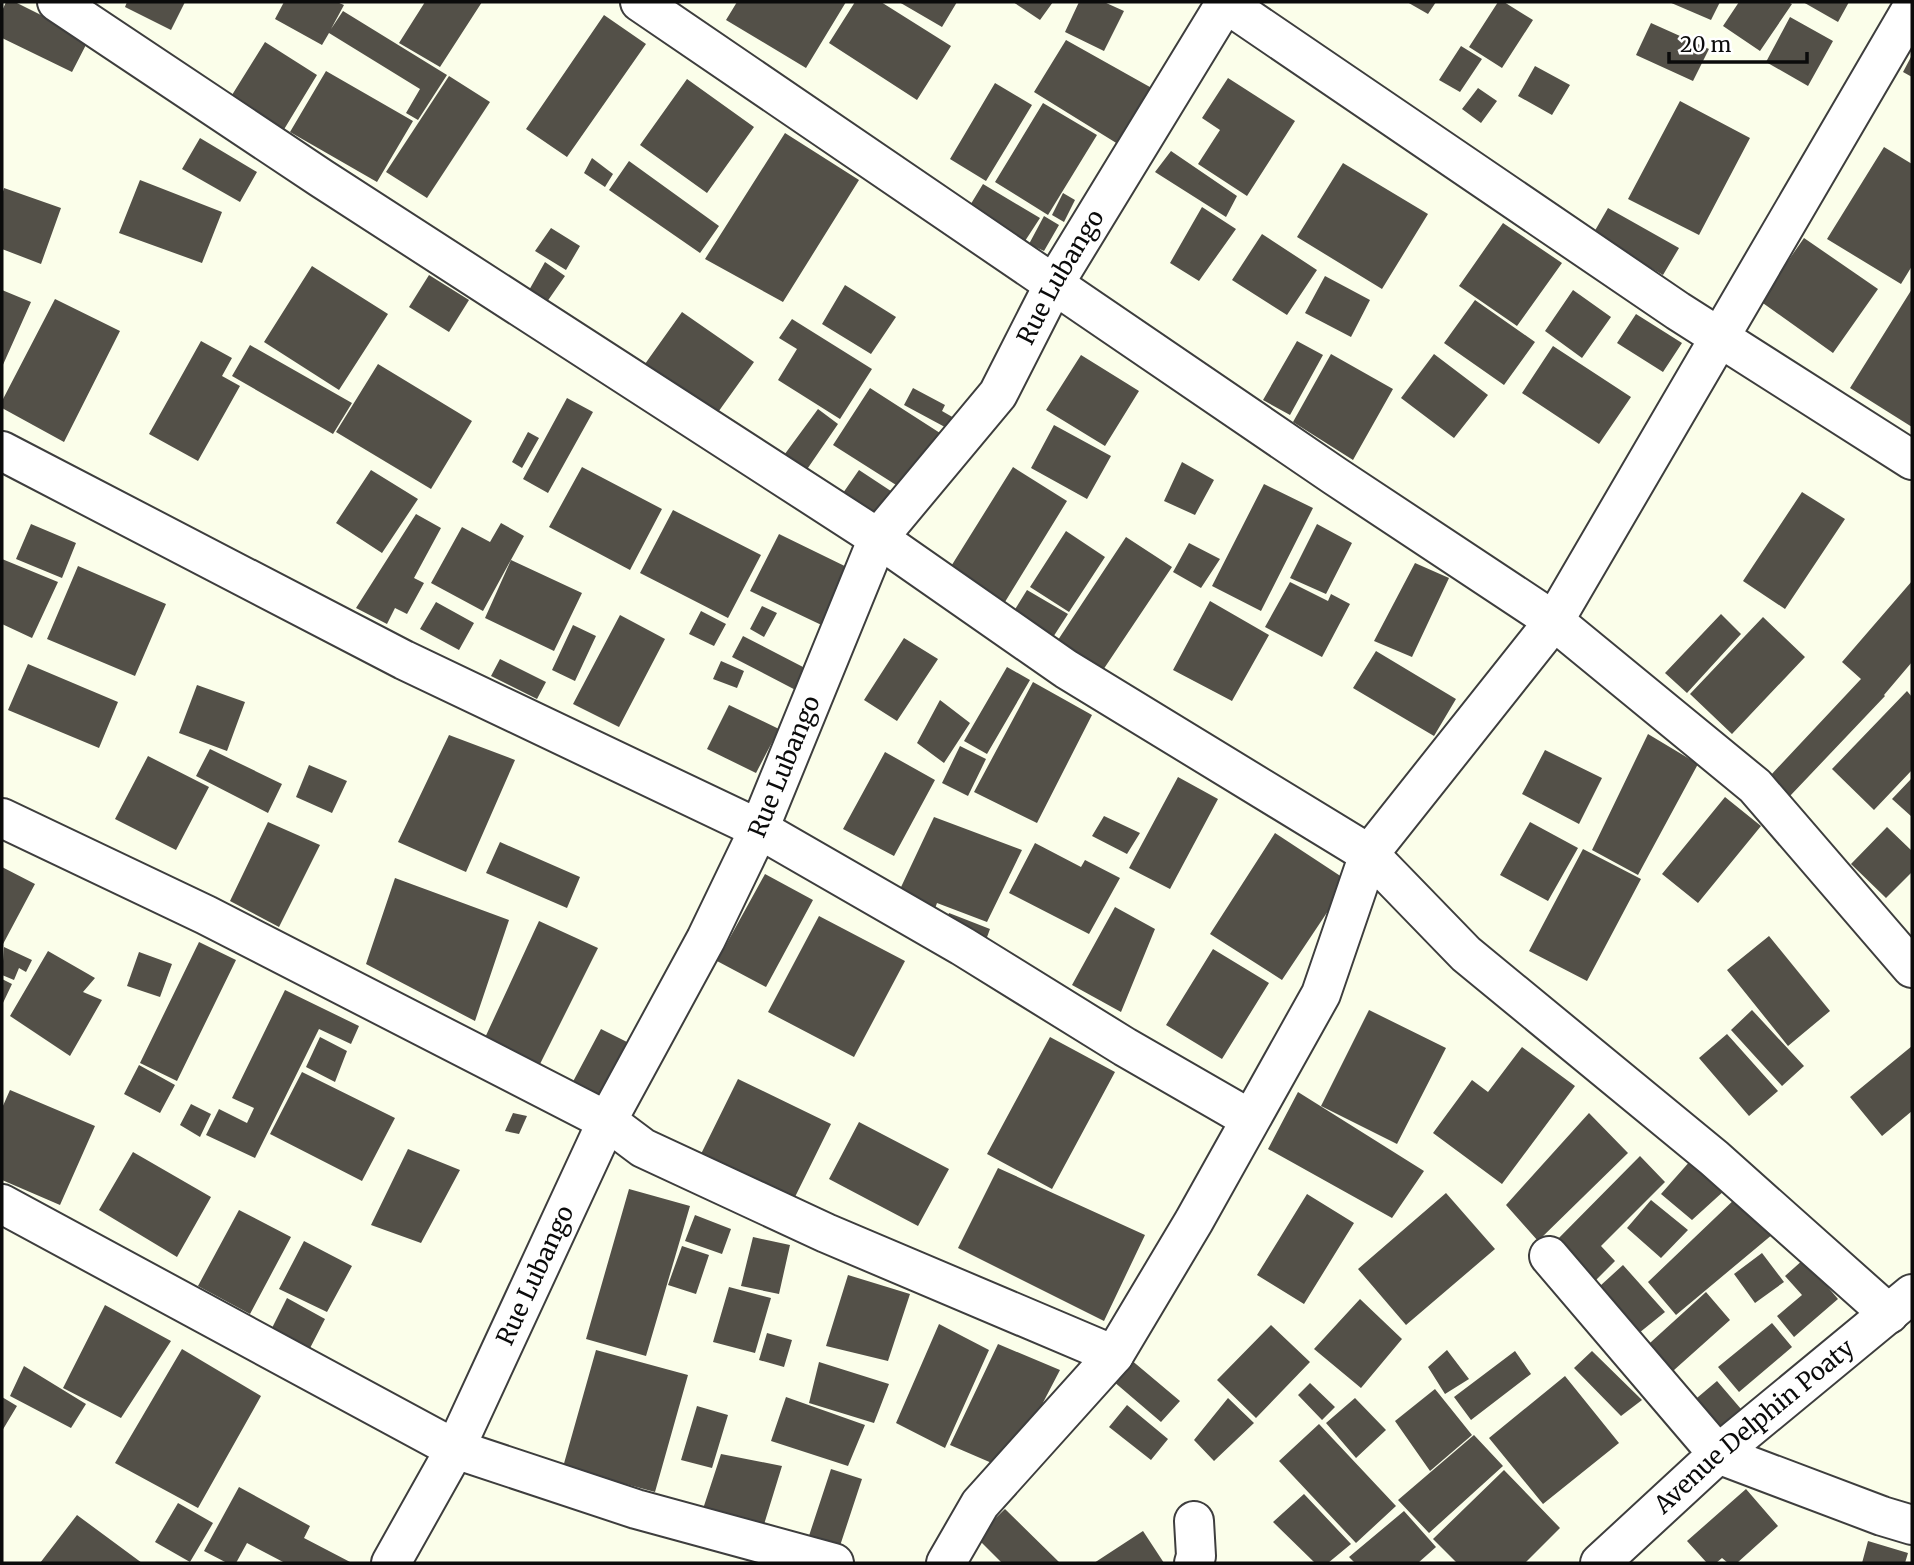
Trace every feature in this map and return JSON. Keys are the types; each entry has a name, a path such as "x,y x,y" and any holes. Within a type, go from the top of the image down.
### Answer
{"street":[{"path":"57,2 321,178 878,538 1066,669 1369,854 1466,954 1714,1158 1901,1304"},
{"path":"640,2 1335,476 1554,621 1755,786 1912,968"},
{"path":"1225,2 1678,311 1912,460"},
{"name":"Rue Lubango","path":"391,1563 455,1450 607,1121 706,939 759,830 878,538 998,394 1054,284 1225,2"},
{"path":"946,1563 980,1504 1114,1354 1194,1221 1321,994 1369,854 1554,621 1912,8"},
{"path":"2,452 404,660 759,830 962,946 1125,1047 1250,1119"},
{"path":"2,818 206,915 607,1121 643,1147 826,1233 1114,1354"},
{"path":"2,1204 455,1450 636,1508 834,1563"},
{"path":"1549,1256 1718,1454 1912,1525"},
{"name":"Avenue Delphin Poaty","path":"1600,1563 1718,1454 1901,1304"},
{"path":"1194,1521 1194,1563"}],"building":[{"path":"6,2 15,2 89,39 72,72 2,38 2,11"},
{"path":"127,2 185,2 171,30 125,7"},
{"path":"284,2 337,2 344,5 331,29 343,11 447,75 418,120 406,113 420,89 329,33 322,45 275,19"},
{"path":"425,2 482,2 440,67 399,43"},
{"path":"737,2 846,2 806,68 726,20"},
{"path":"855,2 881,2 951,46 917,100 829,43"},
{"path":"899,2 957,2 942,27"},
{"path":"1013,2 1053,2 1040,20"},
{"path":"1079,2 1104,2 1124,11 1104,51 1065,32"},
{"path":"1407,2 1436,2 1428,14"},
{"path":"1498,2 1504,2 1533,20 1502,68 1469,47"},
{"path":"1669,2 1720,2 1711,20"},
{"path":"1739,2 1792,4 1760,51 1723,26"},
{"path":"1803,2 1849,2 1838,22"},
{"path":"604,15 646,44 567,157 526,129"},
{"path":"1790,17 1833,41 1808,86 1766,62"},
{"path":"1651,23 1709,49 1693,81 1636,55"},
{"path":"1066,40 1157,91 1126,149 1034,92"},
{"path":"265,42 317,75 280,136 227,103"},
{"path":"1461,46 1482,59 1460,92 1439,80"},
{"path":"1912,55 1912,77 1903,72"},
{"path":"1535,66 1570,85 1552,115 1518,96"},
{"path":"326,71 413,121 377,182 290,132"},
{"path":"449,76 490,102 427,198 386,172"},
{"path":"1228,78 1295,121 1247,196 1198,164 1220,130 1202,118"},
{"path":"687,79 754,127 707,193 640,145"},
{"path":"995,83 1032,105 986,181 950,159"},
{"path":"1478,88 1497,101 1481,123 1462,109"},
{"path":"1680,101 1750,138 1699,235 1628,199"},
{"path":"1043,103 1097,135 1048,215 995,182"},
{"path":"785,133 859,180 783,302 705,259"},
{"path":"200,138 257,172 240,202 182,169"},
{"path":"1884,147 1912,164 1912,266 1901,284 1827,239"},
{"path":"1171,151 1237,196 1226,217 1155,172"},
{"path":"592,158 613,174 605,187 584,173"},
{"path":"629,161 719,226 700,253 609,190"},
{"path":"1343,163 1428,214 1382,289 1297,237"},
{"path":"140,180 222,212 202,263 119,233"},
{"path":"983,184 1040,218 1025,241 969,207"},
{"path":"4,188 61,208 41,264 2,249"},
{"path":"1063,193 1075,200 1064,222 1052,215"},
{"path":"1202,207 1236,229 1199,281 1170,263"},
{"path":"1608,208 1679,248 1663,275 1593,234"},
{"path":"1044,216 1059,225 1044,251 1029,244"},
{"path":"1503,223 1562,263 1517,326 1459,286"},
{"path":"551,228 580,246 566,270 535,251"},
{"path":"1262,234 1317,270 1287,315 1232,280"},
{"path":"1804,238 1878,289 1833,353 1760,301"},
{"path":"545,262 565,276 542,309 524,299"},
{"path":"312,266 388,314 339,390 264,342"},
{"path":"429,275 469,300 449,332 409,307"},
{"path":"1325,276 1370,300 1351,337 1305,313"},
{"path":"845,285 896,317 871,354 822,324"},
{"path":"1912,289 1912,427 1850,388"},
{"path":"2,290 31,302 2,367"},
{"path":"1573,290 1611,317 1582,358 1545,331"},
{"path":"55,299 120,331 64,442 2,408 2,401"},
{"path":"1475,300 1535,342 1504,385 1444,343"},
{"path":"682,312 754,362 711,422 640,371"},
{"path":"1636,314 1682,343 1663,372 1617,343"},
{"path":"792,319 872,369 840,419 778,380 797,349 779,338"},
{"path":"201,341 232,358 222,376 240,386 198,461 149,434"},
{"path":"1297,341 1323,355 1290,415 1263,400"},
{"path":"250,345 352,403 333,434 232,376"},
{"path":"1553,346 1631,397 1599,444 1522,393"},
{"path":"1331,354 1393,389 1353,460 1293,422"},
{"path":"1434,354 1488,395 1454,438 1401,398"},
{"path":"1081,355 1139,391 1105,446 1046,410"},
{"path":"378,364 472,421 431,489 336,432"},
{"path":"870,388 940,433 904,490 833,445"},
{"path":"913,388 945,405 942,411 961,422 956,433 904,405"},
{"path":"567,398 593,412 548,493 523,479"},
{"path":"818,409 838,424 799,481 779,462"},
{"path":"1054,425 1111,456 1087,499 1031,468"},
{"path":"528,432 539,438 522,468 512,462"},
{"path":"1182,462 1214,480 1195,515 1164,501"},
{"path":"582,467 662,509 630,570 549,527"},
{"path":"1013,467 1067,501 1000,610 945,576"},
{"path":"371,470 418,499 382,553 336,523"},
{"path":"859,470 900,497 876,533 834,506"},
{"path":"1264,484 1313,508 1261,611 1212,586"},
{"path":"1802,492 1845,519 1785,609 1743,581"},
{"path":"673,510 761,555 728,618 640,573"},
{"path":"416,514 441,528 414,578 424,583 407,614 395,608 387,624 356,608"},
{"path":"501,523 524,536 483,611 431,583 462,527 490,542"},
{"path":"31,524 76,543 62,578 16,559"},
{"path":"1317,524 1352,543 1326,594 1290,578"},
{"path":"1066,531 1105,557 1069,612 1030,587"},
{"path":"779,534 859,573 832,630 750,591"},
{"path":"1126,537 1172,567 1099,676 1054,646"},
{"path":"1189,543 1220,559 1201,588 1173,572"},
{"path":"2,559 58,582 32,638 2,624"},
{"path":"511,560 582,593 554,651 485,618"},
{"path":"1415,563 1449,578 1412,657 1374,641"},
{"path":"78,566 166,604 135,676 47,639"},
{"path":"1912,581 1912,662 1885,696 1790,796 1770,776 1861,679 1842,662"},
{"path":"1290,582 1328,601 1331,594 1350,604 1322,657 1265,627"},
{"path":"1027,590 1068,614 1046,648 1006,624"},
{"path":"1210,601 1269,635 1232,701 1173,670"},
{"path":"436,602 474,623 459,650 420,629"},
{"path":"762,606 777,613 764,637 750,629"},
{"path":"701,611 726,624 714,646 689,634"},
{"path":"1721,614 1741,634 1687,693 1665,673"},
{"path":"620,615 665,639 619,727 573,704"},
{"path":"1763,617 1805,657 1732,734 1690,694"},
{"path":"573,625 596,636 575,681 552,670"},
{"path":"743,636 803,667 806,660 824,669 809,697 732,657"},
{"path":"904,638 938,659 897,721 864,700"},
{"path":"1376,651 1456,699 1434,736 1353,688"},
{"path":"500,659 546,682 537,699 491,676"},
{"path":"721,661 744,671 737,688 713,679"},
{"path":"28,664 118,702 99,748 8,710"},
{"path":"1007,667 1030,680 987,754 964,741"},
{"path":"1033,682 1092,715 1037,823 974,792"},
{"path":"197,685 245,702 227,751 179,733"},
{"path":"1907,691 1912,697 1912,770 1874,810 1832,769"},
{"path":"940,700 970,723 944,763 917,743"},
{"path":"729,705 779,729 756,773 707,749"},
{"path":"1648,734 1698,764 1638,875 1592,850"},
{"path":"449,735 515,760 466,872 398,842"},
{"path":"960,746 986,759 968,796 942,783"},
{"path":"210,749 282,784 268,813 196,776"},
{"path":"1545,750 1602,778 1579,824 1522,794"},
{"path":"885,752 935,780 894,856 843,829"},
{"path":"148,756 209,787 176,850 115,819"},
{"path":"309,765 347,781 332,813 296,797"},
{"path":"1178,777 1218,799 1170,889 1129,868"},
{"path":"1912,778 1912,817 1892,799"},
{"path":"1725,797 1761,826 1698,903 1662,874"},
{"path":"1104,816 1140,833 1127,854 1092,836"},
{"path":"934,817 1022,850 987,922 937,903 932,917 894,902"},
{"path":"268,822 320,845 279,927 230,901"},
{"path":"1530,822 1578,848 1548,901 1500,875"},
{"path":"1887,827 1912,851 1912,872 1886,898 1851,864"},
{"path":"1275,833 1348,881 1282,980 1210,934"},
{"path":"500,842 580,877 567,908 486,873"},
{"path":"1035,843 1081,867 1085,860 1120,878 1089,934 1009,893"},
{"path":"1583,849 1641,879 1587,981 1529,951"},
{"path":"2,867 35,884 2,946"},
{"path":"765,874 813,900 766,987 717,961"},
{"path":"395,878 509,920 475,1021 366,964"},
{"path":"1115,907 1155,929 1121,1012 1072,985"},
{"path":"949,913 990,929 983,948 942,931"},
{"path":"819,916 905,961 854,1057 768,1012"},
{"path":"539,921 598,948 537,1070 483,1042"},
{"path":"1769,936 1830,1011 1788,1046 1727,970"},
{"path":"199,942 236,960 177,1081 140,1063"},
{"path":"4,947 32,960 26,972 19,968 14,980 2,975"},
{"path":"1213,949 1269,983 1222,1059 1166,1025"},
{"path":"48,951 95,978 83,992 102,1000 70,1056 10,1016"},
{"path":"139,952 172,964 160,997 127,986"},
{"path":"2,979 12,984 2,1005"},
{"path":"285,990 359,1026 351,1044 319,1029 255,1158 206,1135 219,1109 247,1123 254,1108 232,1098"},
{"path":"1369,1010 1446,1048 1397,1144 1321,1106"},
{"path":"1752,1010 1804,1066 1782,1086 1731,1030"},
{"path":"601,1029 627,1042 593,1105 568,1091"},
{"path":"1727,1034 1778,1091 1749,1116 1699,1058"},
{"path":"320,1037 347,1051 335,1082 306,1067"},
{"path":"1050,1037 1115,1072 1052,1189 987,1154"},
{"path":"1912,1046 1912,1111 1882,1136 1850,1097"},
{"path":"1522,1047 1575,1086 1502,1184 1433,1133 1472,1080 1488,1092"},
{"path":"139,1065 175,1085 160,1113 124,1094"},
{"path":"302,1072 395,1118 362,1181 270,1134"},
{"path":"738,1079 831,1124 793,1201 700,1156"},
{"path":"10,1090 95,1126 60,1205 2,1180 2,1108"},
{"path":"1298,1092 1424,1171 1392,1218 1268,1149"},
{"path":"191,1104 211,1114 200,1137 180,1125"},
{"path":"513,1113 527,1116 519,1134 505,1131"},
{"path":"1589,1113 1628,1153 1538,1241 1506,1205"},
{"path":"859,1122 949,1169 918,1226 829,1179"},
{"path":"408,1149 460,1170 421,1243 371,1225"},
{"path":"133,1152 211,1197 177,1257 99,1210"},
{"path":"1640,1156 1665,1182 1601,1246 1615,1261 1588,1288 1549,1248"},
{"path":"1691,1160 1725,1190 1692,1220 1661,1194"},
{"path":"998,1168 1145,1235 1104,1321 958,1248"},
{"path":"629,1189 690,1206 646,1356 586,1339"},
{"path":"1446,1193 1495,1249 1406,1325 1358,1269"},
{"path":"1307,1194 1354,1223 1304,1304 1257,1275"},
{"path":"1738,1196 1773,1234 1676,1315 1648,1282"},
{"path":"1651,1200 1688,1230 1661,1258 1627,1228"},
{"path":"239,1210 291,1237 250,1314 198,1286"},
{"path":"695,1215 731,1229 722,1254 685,1241"},
{"path":"753,1237 790,1245 779,1294 741,1286"},
{"path":"304,1241 352,1266 327,1312 279,1289"},
{"path":"682,1246 709,1255 696,1294 668,1285"},
{"path":"1762,1253 1784,1282 1755,1303 1734,1274"},
{"path":"1804,1259 1838,1299 1794,1337 1777,1316 1802,1295 1785,1276"},
{"path":"1623,1265 1665,1312 1639,1333 1600,1286"},
{"path":"848,1275 910,1294 888,1361 826,1346"},
{"path":"729,1287 771,1298 755,1353 713,1342"},
{"path":"1706,1292 1730,1320 1664,1379 1640,1352"},
{"path":"287,1298 325,1319 308,1352 270,1332"},
{"path":"1360,1299 1402,1339 1361,1388 1314,1349"},
{"path":"105,1305 171,1341 121,1418 63,1388"},
{"path":"1772,1323 1792,1347 1739,1392 1718,1367"},
{"path":"939,1324 989,1350 945,1448 896,1423"},
{"path":"1271,1325 1310,1362 1256,1418 1217,1380"},
{"path":"767,1333 792,1340 784,1367 759,1360"},
{"path":"998,1344 1060,1370 1008,1470 950,1445"},
{"path":"182,1349 261,1396 198,1508 115,1463"},
{"path":"596,1350 688,1375 655,1492 563,1467"},
{"path":"1447,1350 1469,1379 1445,1394 1428,1367"},
{"path":"1515,1351 1531,1374 1471,1420 1454,1397"},
{"path":"1592,1351 1642,1400 1621,1416 1574,1368"},
{"path":"1130,1359 1180,1401 1161,1422 1113,1381"},
{"path":"819,1362 889,1384 874,1423 809,1403"},
{"path":"24,1366 86,1404 71,1428 10,1396"},
{"path":"1565,1376 1619,1443 1543,1504 1489,1438"},
{"path":"1717,1381 1741,1409 1716,1430 1691,1403"},
{"path":"1310,1383 1335,1407 1322,1420 1298,1395"},
{"path":"1435,1389 1472,1435 1430,1471 1395,1421"},
{"path":"2,1397 17,1406 2,1431"},
{"path":"786,1397 865,1425 848,1466 771,1441"},
{"path":"1228,1398 1254,1423 1214,1461 1194,1440"},
{"path":"1355,1398 1386,1430 1356,1458 1326,1423"},
{"path":"1127,1405 1168,1439 1151,1460 1109,1427"},
{"path":"697,1406 728,1415 712,1468 681,1460"},
{"path":"1319,1424 1396,1506 1356,1543 1279,1461"},
{"path":"1474,1435 1503,1466 1429,1533 1398,1500"},
{"path":"721,1454 782,1466 762,1531 701,1515"},
{"path":"831,1469 862,1479 835,1561 804,1551"},
{"path":"1504,1470 1560,1528 1525,1563 1457,1563 1433,1539"},
{"path":"239,1487 310,1526 304,1538 352,1563 285,1563 247,1543 236,1563 227,1563 204,1551"},
{"path":"1746,1489 1778,1526 1737,1563 1728,1563 1722,1558 1716,1563 1707,1563 1687,1541"},
{"path":"1304,1494 1351,1544 1328,1563 1315,1563 1273,1522"},
{"path":"178,1503 213,1523 190,1562 155,1542"},
{"path":"1005,1509 1060,1563 1002,1563 976,1537"},
{"path":"1404,1511 1436,1547 1418,1563 1355,1563 1349,1557"},
{"path":"77,1515 142,1563 40,1563"},
{"path":"1143,1531 1164,1563 1094,1563"},
{"path":"1868,1541 1908,1553 1905,1563 1862,1563"}]}
